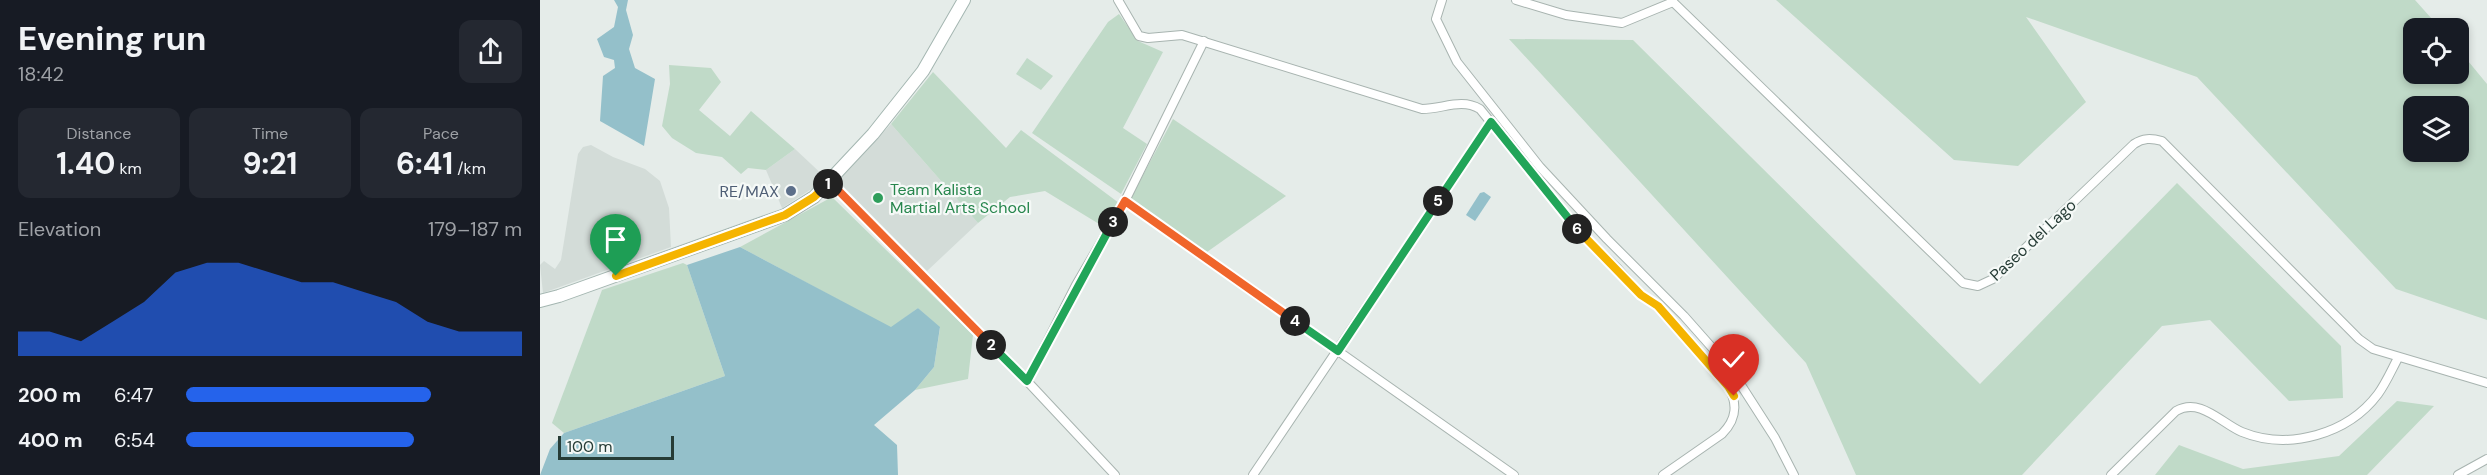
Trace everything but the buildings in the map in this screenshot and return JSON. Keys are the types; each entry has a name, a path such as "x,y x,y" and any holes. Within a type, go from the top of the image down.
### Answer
{"street":[{"path":"540,301 785,215 814,197 830,182 912,86 964,0"},
{"path":"1118,0 1139,36 1148,38 1182,35 1422,109 1464,103 1473,104 1480,109 1581,234 1618,269 1641,295 1658,306 1728,386 1734,396 1734,417 1730,427 1663,475"},
{"path":"1442,0 1436,20 1457,62 1540,167 1607,239 1684,316 1730,368 1775,438 1794,475"},
{"path":"1516,0 1566,15 1622,23 1674,1"},
{"name":"Paseo del Lago","path":"1674,1 1963,283 1978,285 1993,279 2134,144 2147,139 2155,139 2162,141 2359,339 2373,349 2398,358"},
{"path":"1027,381 1077,285 1125,201 1204,41"},
{"path":"1253,475 1491,122"},
{"path":"830,182 1027,381 1115,475"},
{"path":"1125,201 1514,475"},
{"path":"2111,475 2176,411 2188,406 2201,408 2243,432 2280,440 2317,436 2351,420 2378,394 2398,358 2487,383"},
{"path":"2458,475 2487,459"}],"shaded area":[{"path":"891,124 978,223 927,271 838,181"},
{"path":"591,145 613,157 645,169 660,181 669,208 671,247 543,293 540,265 544,261 555,269 561,260 578,154 583,147"},
{"path":"795,149 827,179 782,208 766,170"}],"green space":[{"path":"1776,0 2415,0 2431,18 2403,18 2403,84 2469,84 2469,62 2487,84 2487,320 2396,289 2197,77 2026,17 2086,102 2018,166 1954,160"},
{"path":"1119,14 1138,41 1163,52 1123,128 1147,144 1121,194 1032,133 1108,22"},
{"path":"1509,39 1633,40 1980,384 2177,183 2341,346 2343,398 2289,401 2210,320 2162,326 2022,475 1856,475 1806,363"},
{"path":"1027,58 1053,76 1041,90 1016,74"},
{"path":"669,65 711,68 721,82 699,110 730,136 751,111 795,149 766,170 748,168 741,174 722,157 696,153 672,138 662,126 670,84"},
{"path":"933,72 1006,148 1021,130 1119,203 1104,227 1045,191 1010,197 978,223 891,124"},
{"path":"1173,119 1286,196 1207,252 1129,201"},
{"path":"832,197 973,335 968,379 915,390 934,367 940,328 918,308 891,328 740,247"},
{"path":"683,263 687,265 725,376 564,433 552,423 602,290"},
{"path":"2397,401 2434,406 2367,475 2155,475 2179,445 2243,469 2339,456"}],"water":[{"path":"614,0 628,0 626,10 633,35 629,49 635,68 655,79 644,146 600,121 603,76 615,68 614,60 604,57 597,39 614,27 618,7"},
{"path":"1484,192 1491,197 1475,221 1466,215 1480,193"},
{"path":"740,247 891,327 918,308 940,327 934,367 915,390 874,425 897,445 898,475 540,475 550,449 564,433 725,376 687,265"}],"place":[{"name":"RE/MAX","path":"791,191"},
{"name":"Team Kalista Martial Arts School","path":"878,198"}],"route":[{"path":"616,276 785,215 814,197 830,182 1027,381 1077,285 1125,201 1338,351 1491,122 1581,234 1618,269 1641,295 1658,306 1728,386 1734,396"}]}
